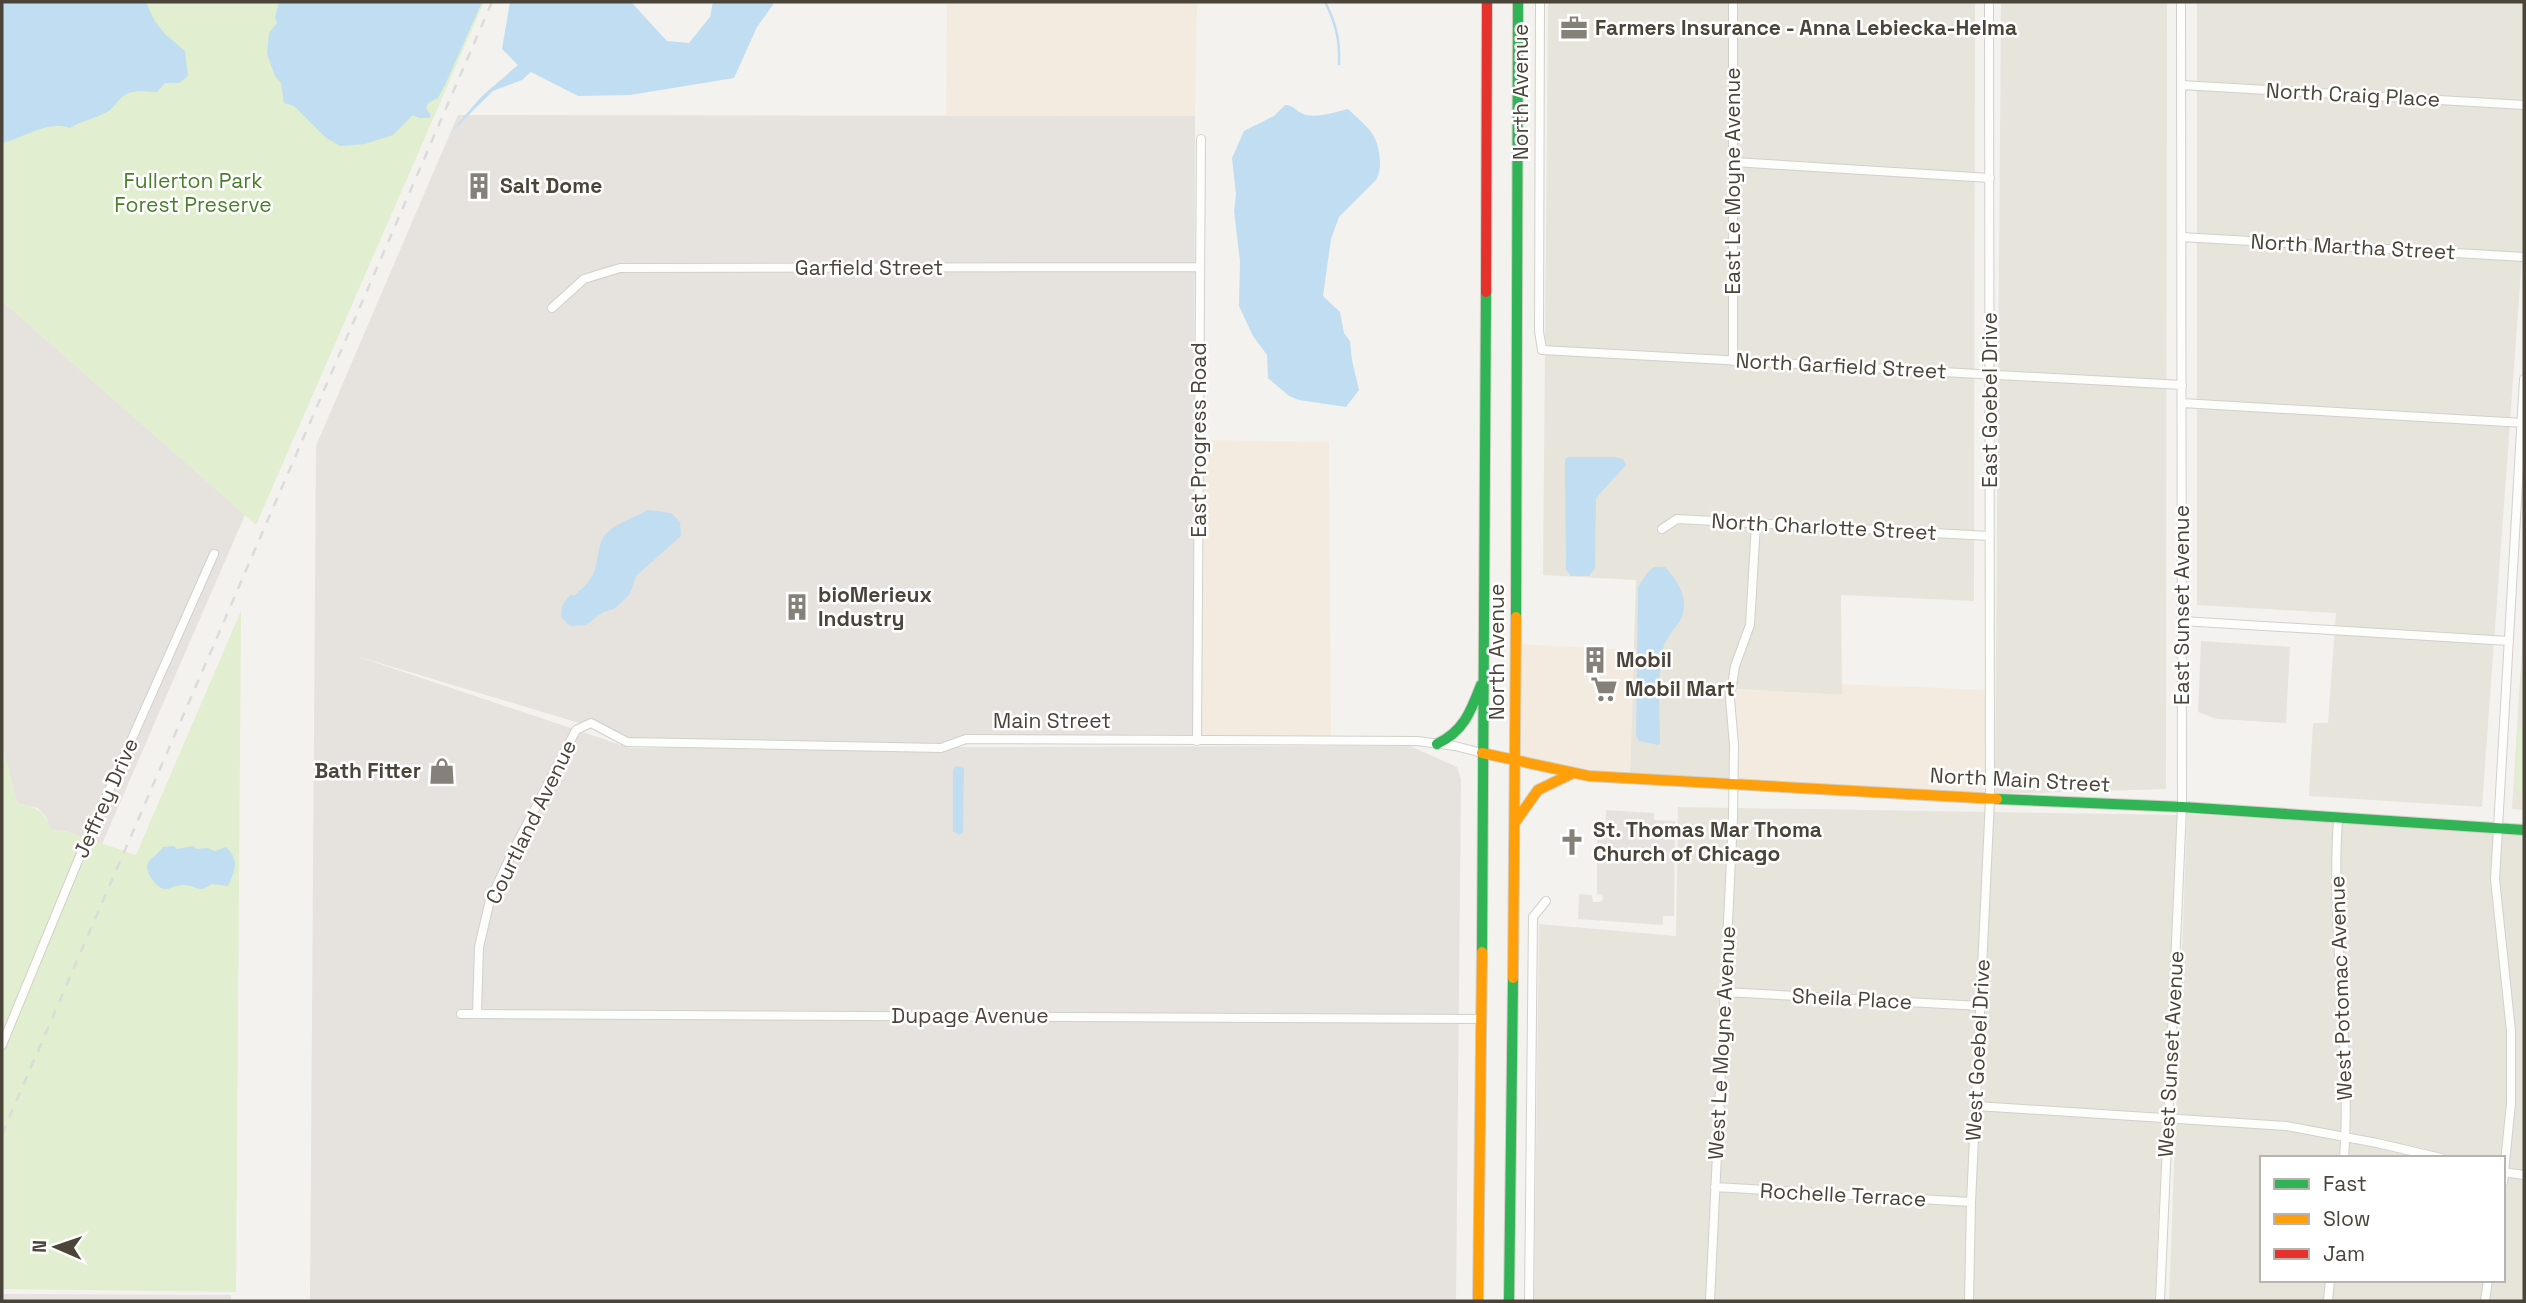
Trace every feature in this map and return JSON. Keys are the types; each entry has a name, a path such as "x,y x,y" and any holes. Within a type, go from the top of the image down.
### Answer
{"main road":[{"name":"North Avenue","path":"1478,1301 1488,2"},
{"name":"North Avenue","path":"1509,1301 1516,761 1515,335 1518,2"},
{"path":"1437,744 1462,730 1483,678"},
{"name":"Main Street","path":"1482,753 1516,761"},
{"name":"North Main Street","path":"1516,761 1588,776 2182,807 2524,830"},
{"path":"1515,821 1531,794 1545,784 1573,773"}],"street":[{"name":"North Avenue","path":"1540,2 1539,331 1542,350"},
{"name":"East Le Moyne Avenue","path":"1733,2 1733,361"},
{"name":"East Goebel Drive","path":"1989,2 1990,799"},
{"path":"2181,2 2182,385"},
{"name":"North Craig Place","path":"2182,85 2524,105"},
{"name":"East Progress Road","path":"1197,741 1201,139"},
{"path":"1734,162 1990,178"},
{"name":"North Martha Street","path":"2182,237 2524,257"},
{"name":"Garfield Street","path":"552,308 584,279 620,268 1200,267"},
{"name":"North Garfield Street","path":"1542,350 1619,352 1733,361 2182,385"},
{"path":"2505,1166 2511,1103 2511,1057 2495,879 2524,379"},
{"name":"East Sunset Avenue","path":"2182,385 2182,807"},
{"path":"2182,403 2523,423"},
{"name":"North Charlotte Street","path":"1661,529 1676,519 1989,536"},
{"path":"1733,784 1734,745 1730,698 1735,666 1750,625 1756,523"},
{"name":"Jeffrey Drive","path":"2,1045 82,851 214,554"},
{"path":"2182,621 2508,640"},
{"name":"Main Street","path":"591,723 627,742 940,748 966,739 1417,741 1482,753"},
{"name":"Courtland Avenue","path":"477,1013 480,947 490,900 576,730 591,723"},
{"name":"West Le Moyne Avenue","path":"1710,1301 1733,784"},
{"name":"West Goebel Drive","path":"1969,1301 1971,1202 1990,799"},
{"name":"West Sunset Avenue","path":"2160,1301 2182,807"},
{"name":"West Potomac Avenue","path":"2338,819 2336,893 2346,1061 2344,1156"},
{"path":"1529,1301 1533,917 1546,901"},
{"name":"Sheila Place","path":"1724,992 1980,1006"},
{"name":"Dupage Avenue","path":"461,1014 1480,1019"},
{"path":"1976,1106 2252,1122 2345,1137 2432,1156"},
{"path":"2505,1176 2524,1175"},
{"name":"Rochelle Terrace","path":"1715,1187 1971,1202"},
{"path":"2328,1301 2330,1282"},
{"path":"2485,1301 2488,1282"}],"shaded area":[{"path":"947,2 1197,2 1195,116 946,115"},
{"path":"1548,2 1975,2 1974,601 1841,595 1842,695 1734,689 1728,779 1630,773 1636,580 1543,575"},
{"path":"2001,2 2167,2 2166,789 1995,794"},
{"path":"2197,2 2524,2 2524,230 2482,807 2309,796 2313,723 2328,723 2336,613 2197,605"},
{"path":"458,115 1195,116 1193,738 963,736 937,744 629,738 353,655 630,748 1410,746 1457,767 1461,779 1456,1301 310,1301 316,446"},
{"path":"828,294 854,294 854,490 828,489 828,394 835,393 836,387 828,385"},
{"path":"629,295 655,295 654,445 629,445"},
{"path":"1128,299 1175,299 1176,451 1167,452 1167,458 1156,458 1155,451 1138,451 1138,457 1128,458"},
{"path":"2,301 245,515 102,844 65,831 51,830 46,817 38,808 17,803 2,744"},
{"path":"1202,440 1329,442 1331,738 1199,739"},
{"path":"955,504 1023,504 1023,560 981,560 981,718 973,720 955,720"},
{"path":"742,509 843,509 843,517 851,517 852,710 829,710 828,718 645,718 644,690 819,690 820,699 833,697 831,693 824,693 824,528 742,527"},
{"path":"2,591 51,637 13,677 2,666"},
{"path":"2524,616 2524,810 2512,809"},
{"path":"2201,641 2290,647 2286,723 2217,719 2198,712"},
{"path":"1520,644 1634,650 1630,773 1590,772 1520,757"},
{"path":"1842,684 1988,690 1987,796 1736,780 1734,689 1842,695"},
{"path":"920,763 947,763 947,840 939,842 943,846 949,845 949,840 966,840 966,905 931,904 931,850 928,847 920,847"},
{"path":"1678,807 2177,815 2155,1301 1534,1301 1539,924 1676,936"},
{"path":"1606,810 1654,813 1654,820 1675,821 1674,916 1663,916 1663,925 1578,919 1579,894 1592,895 1593,902 1603,900 1602,895 1597,894 1597,822 1606,822"},
{"path":"2187,814 2524,833 2524,1301 2169,1301"},
{"path":"902,908 938,908 938,994 903,994"},
{"path":"1096,910 1149,910 1150,993 1096,993"},
{"path":"774,917 791,917 791,992 774,992"},
{"path":"845,917 862,917 862,993 845,993"},
{"path":"461,1009 461,1110 456,1110 429,1101 410,1088 385,1061 378,1043 373,1010"},
{"path":"706,1032 718,1032 718,1042 733,1042 734,1032 745,1032 746,1043 761,1043 762,1032 773,1032 773,1062 780,1062 780,1098 773,1098 773,1141 716,1139 706,1142 706,1099 699,1098 699,1062 706,1062"},
{"path":"550,1043 576,1043 576,1134 570,1134 569,1141 550,1141"},
{"path":"979,1043 979,1062 986,1062 987,1143 980,1144 968,1139 924,1139 905,1143 905,1063 912,1062 912,1044"},
{"path":"1152,1043 1178,1043 1178,1142 1152,1142"},
{"path":"1178,1146 1198,1146 1198,1278 1179,1278"},
{"path":"1156,1149 1175,1149 1176,1280 1156,1280"},
{"path":"505,1153 546,1157 546,1163 593,1163 593,1236 584,1236 583,1278 546,1278 546,1194 545,1272 535,1272 531,1279 506,1276"},
{"path":"1242,1165 1282,1165 1282,1289 1242,1289"},
{"path":"709,1167 738,1167 738,1243 730,1244 730,1272 709,1272"},
{"path":"1354,1216 1424,1216 1424,1228 1431,1228 1432,1234 1440,1234 1440,1277 1344,1277 1344,1271 1336,1270 1337,1219 1354,1219"},
{"path":"993,1253 1100,1253 1100,1278 993,1278"},
{"path":"2,1294 231,1295 231,1301 2,1301"}],"green space":[{"name":"Fullerton Park Forest Preserve","path":"2,2 484,2 256,525 2,301"},
{"path":"241,611 236,1292 2,1289 2,744 17,803 38,810 51,830 65,831 136,855"},
{"path":"2517,729 2524,729 2524,797 2515,787"}],"water":[{"path":"2,2 146,2 154,20 165,34 185,51 188,76 179,83 165,83 157,92 129,93 108,111 70,128 53,126 2,143"},
{"path":"279,2 482,2 445,85 438,98 428,103 426,108 431,115 429,118 413,115 393,135 365,144 340,146 325,137 294,106 284,103 281,83 275,76 267,54 269,33 277,23 275,17"},
{"path":"510,2 631,2 667,41 689,43 710,17 713,2 775,2 757,27 734,78 630,95 578,96 531,72 522,80 493,91 450,133 482,96 518,65 502,49"},
{"path":"1285,105 1311,116 1348,109 1371,132 1379,151 1380,164 1376,180 1339,217 1331,239 1323,296 1340,312 1344,333 1350,341 1359,390 1346,407 1299,400 1289,396 1268,378 1267,355 1253,336 1239,306 1240,261 1234,211 1236,194 1232,158 1244,131 1274,116"},
{"path":"1615,457 1623,459 1626,465 1596,498 1595,568 1589,576 1571,576 1566,570 1565,459"},
{"path":"648,510 671,513 680,522 681,536 636,576 630,594 614,609 603,612 586,625 570,626 561,617 562,606 570,595 575,595 591,578 603,538 618,525"},
{"path":"1654,567 1665,567 1684,599 1683,614 1668,638 1661,659 1658,745 1639,741 1636,735 1638,587"},
{"path":"956,766 964,768 963,832 959,835 953,831 953,770"},
{"path":"174,846 177,849 193,846 215,851 226,847 235,861 228,886 212,884 203,889 181,885 165,889 158,886 149,874 148,863 163,847"}],"waterway":[{"path":"1325,2 1336,32 1339,64"}],"railway":[{"path":"2,1134 492,2"}],"traffic: fast":[{"path":"1516,617 1518,2"},
{"path":"1482,952 1486,292"},
{"path":"1437,744 1460,726 1470,712 1481,685"},
{"path":"1997,799 2182,807 2524,830"},
{"path":"1509,1301 1513,978"}],"traffic: slow":[{"path":"1513,978 1516,617"},
{"path":"1482,753 1589,776 1997,799"},
{"path":"1516,821 1538,790 1573,773"},
{"path":"1478,1301 1482,952"}],"traffic: jam":[{"path":"1486,292 1487,2"}],"place":[{"name":"Farmers Insurance - Anna Lebiecka-Helma","path":"1574,28"},
{"name":"Salt Dome","path":"479,186"},
{"name":"bioMerieux Industry","path":"797,607"},
{"name":"Mobil","path":"1595,660"},
{"name":"Mobil Mart","path":"1604,689"},
{"name":"Bath Fitter","path":"442,771"},
{"name":"St. Thomas Mar Thoma Church of Chicago","path":"1572,842"}]}
